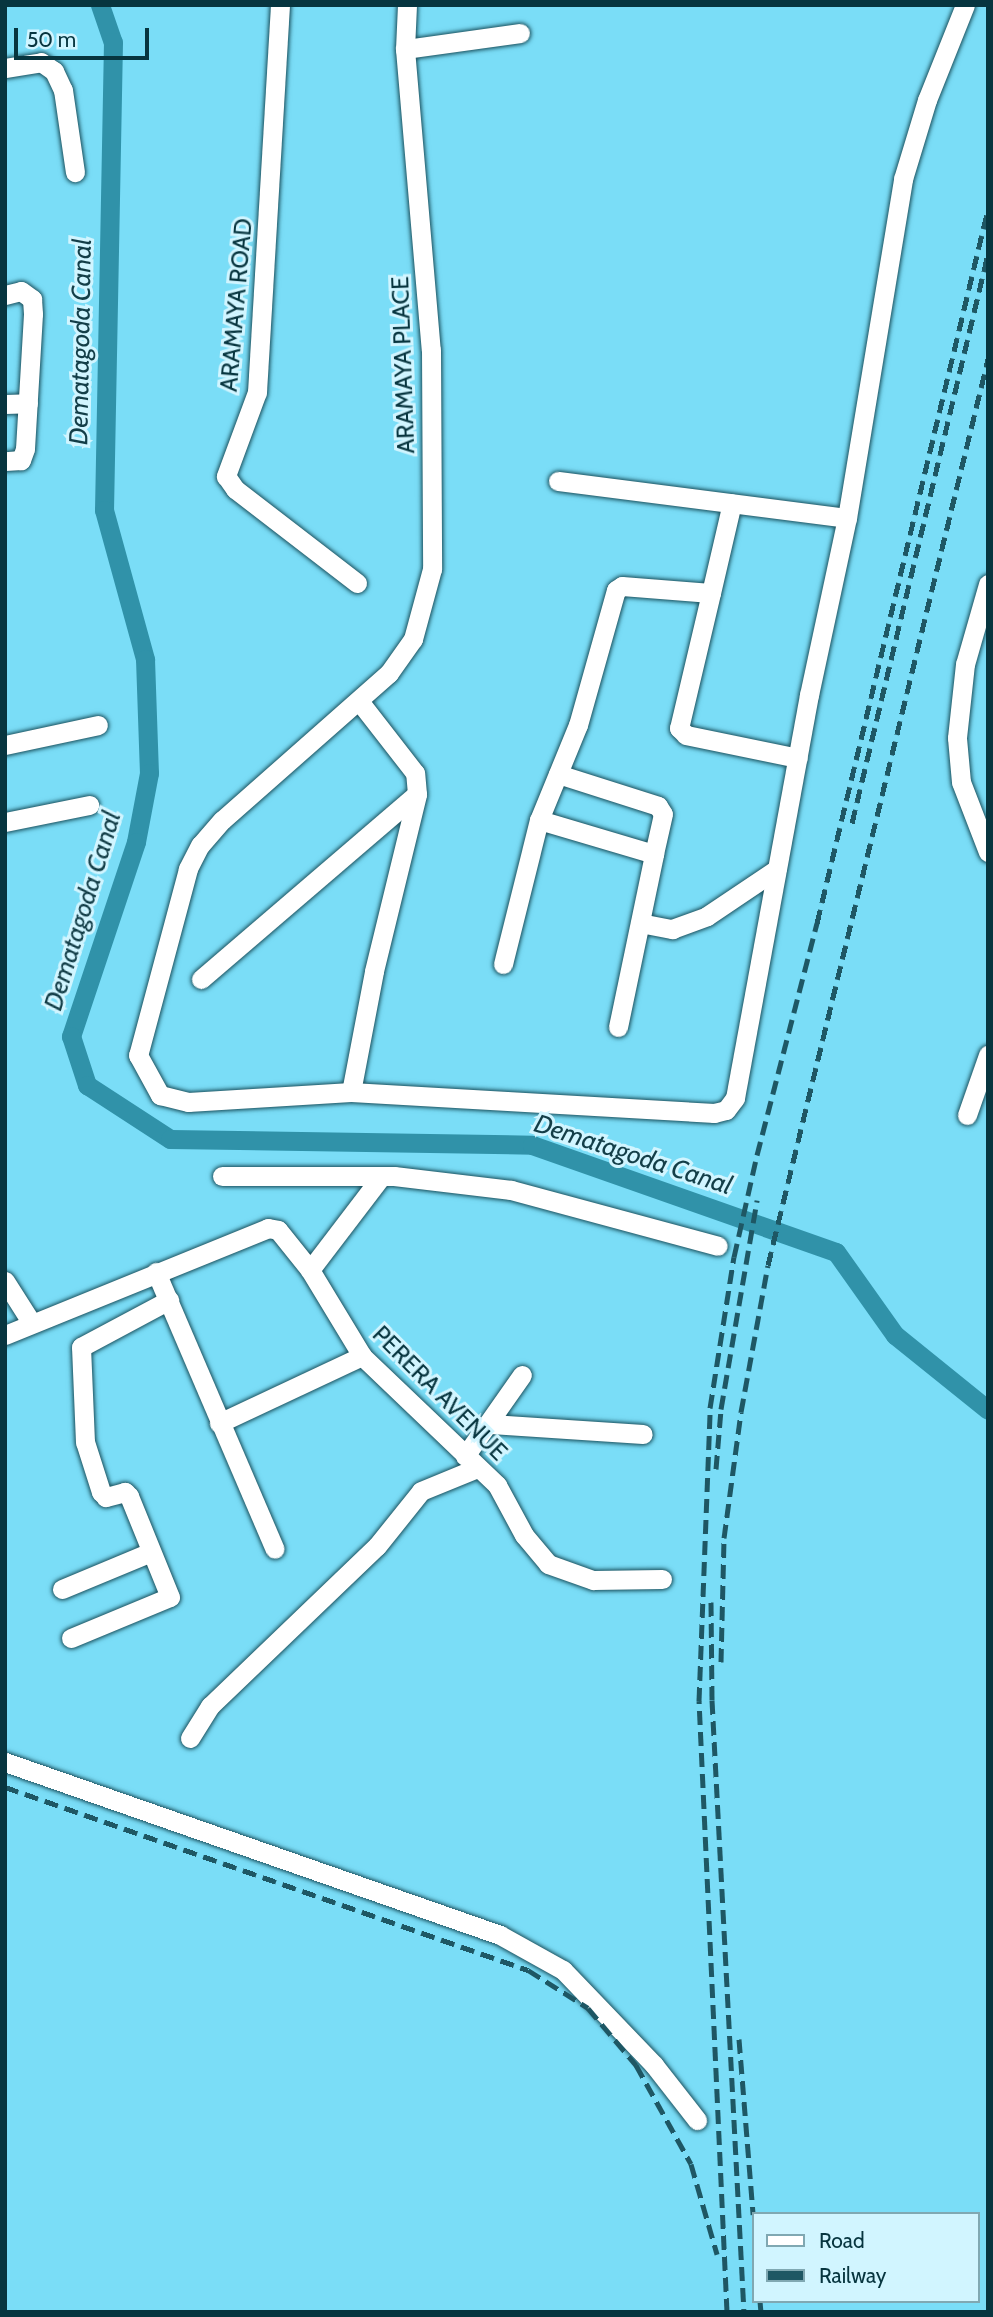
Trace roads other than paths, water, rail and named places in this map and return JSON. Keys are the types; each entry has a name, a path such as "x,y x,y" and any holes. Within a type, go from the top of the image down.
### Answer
{"street":[{"name":"ARAMAYA ROAD","path":"280,5 257,392 226,476 235,489 358,583"},
{"name":"ARAMAYA PLACE","path":"407,5 405,49 431,350 432,569 413,639 389,673 200,845 188,869 138,1055 160,1095 188,1102 351,1092 496,1098 666,1113 726,1110 735,1098 749,1038 777,869"},
{"path":"640,923 672,929 707,916 777,869 847,518 903,179 927,100 965,5"},
{"path":"405,49 520,33"},
{"path":"5,68 41,62 54,71 63,90 75,172"},
{"path":"5,295 21,291 32,299 25,449 21,460 5,461"},
{"path":"5,404 28,403"},
{"path":"558,481 847,518"},
{"path":"732,503 682,733 798,758"},
{"path":"988,584 965,664 957,738 961,782 988,852"},
{"path":"503,964 539,820 558,774 616,590 622,586 711,593"},
{"path":"351,1092 374,971 417,794 415,773 359,701"},
{"path":"5,745 98,725"},
{"path":"558,774 658,806 663,814 618,1027"},
{"path":"201,979 417,794"},
{"path":"5,822 89,805"},
{"path":"539,820 654,854"},
{"path":"967,1115 988,1055"},
{"path":"222,1175 380,1178 511,1190 718,1246"},
{"path":"310,1270 380,1178"},
{"name":"PERERA AVENUE","path":"5,1335 31,1322 268,1228 286,1237 310,1270 362,1356 497,1485 524,1535 548,1564 593,1580 662,1579"},
{"path":"156,1272 275,1549"},
{"path":"5,1281 31,1322"},
{"path":"71,1638 170,1597 129,1496 125,1492 106,1497 101,1492 85,1442 81,1347 169,1300"},
{"path":"219,1423 362,1356"},
{"path":"190,1738 210,1706 376,1546 421,1491 471,1462 522,1375"},
{"path":"491,1424 643,1434"},
{"path":"62,1589 151,1552"},
{"path":"5,1762 500,1936 564,1970 654,2065 697,2120"}],"waterway":[{"name":"Dematagoda Canal","path":"100,5 113,42 104,510 145,659 149,773 136,842 71,1036 87,1085 170,1139 532,1145 836,1252 895,1335 988,1410"}],"railway":[{"path":"727,2312 699,1701 710,1408 734,1257 757,1155 817,923 988,209"},
{"path":"852,823 988,254"},
{"path":"721,1662 724,1538 741,1412 768,1265 988,359"},
{"path":"716,1469 721,1409 757,1200"},
{"path":"711,1602 712,1700 744,2312"},
{"path":"5,1787 528,1970 588,2008 636,2065 691,2164 717,2254"},
{"path":"739,2039 753,2212"},
{"path":"760,2303 761,2312"}]}
